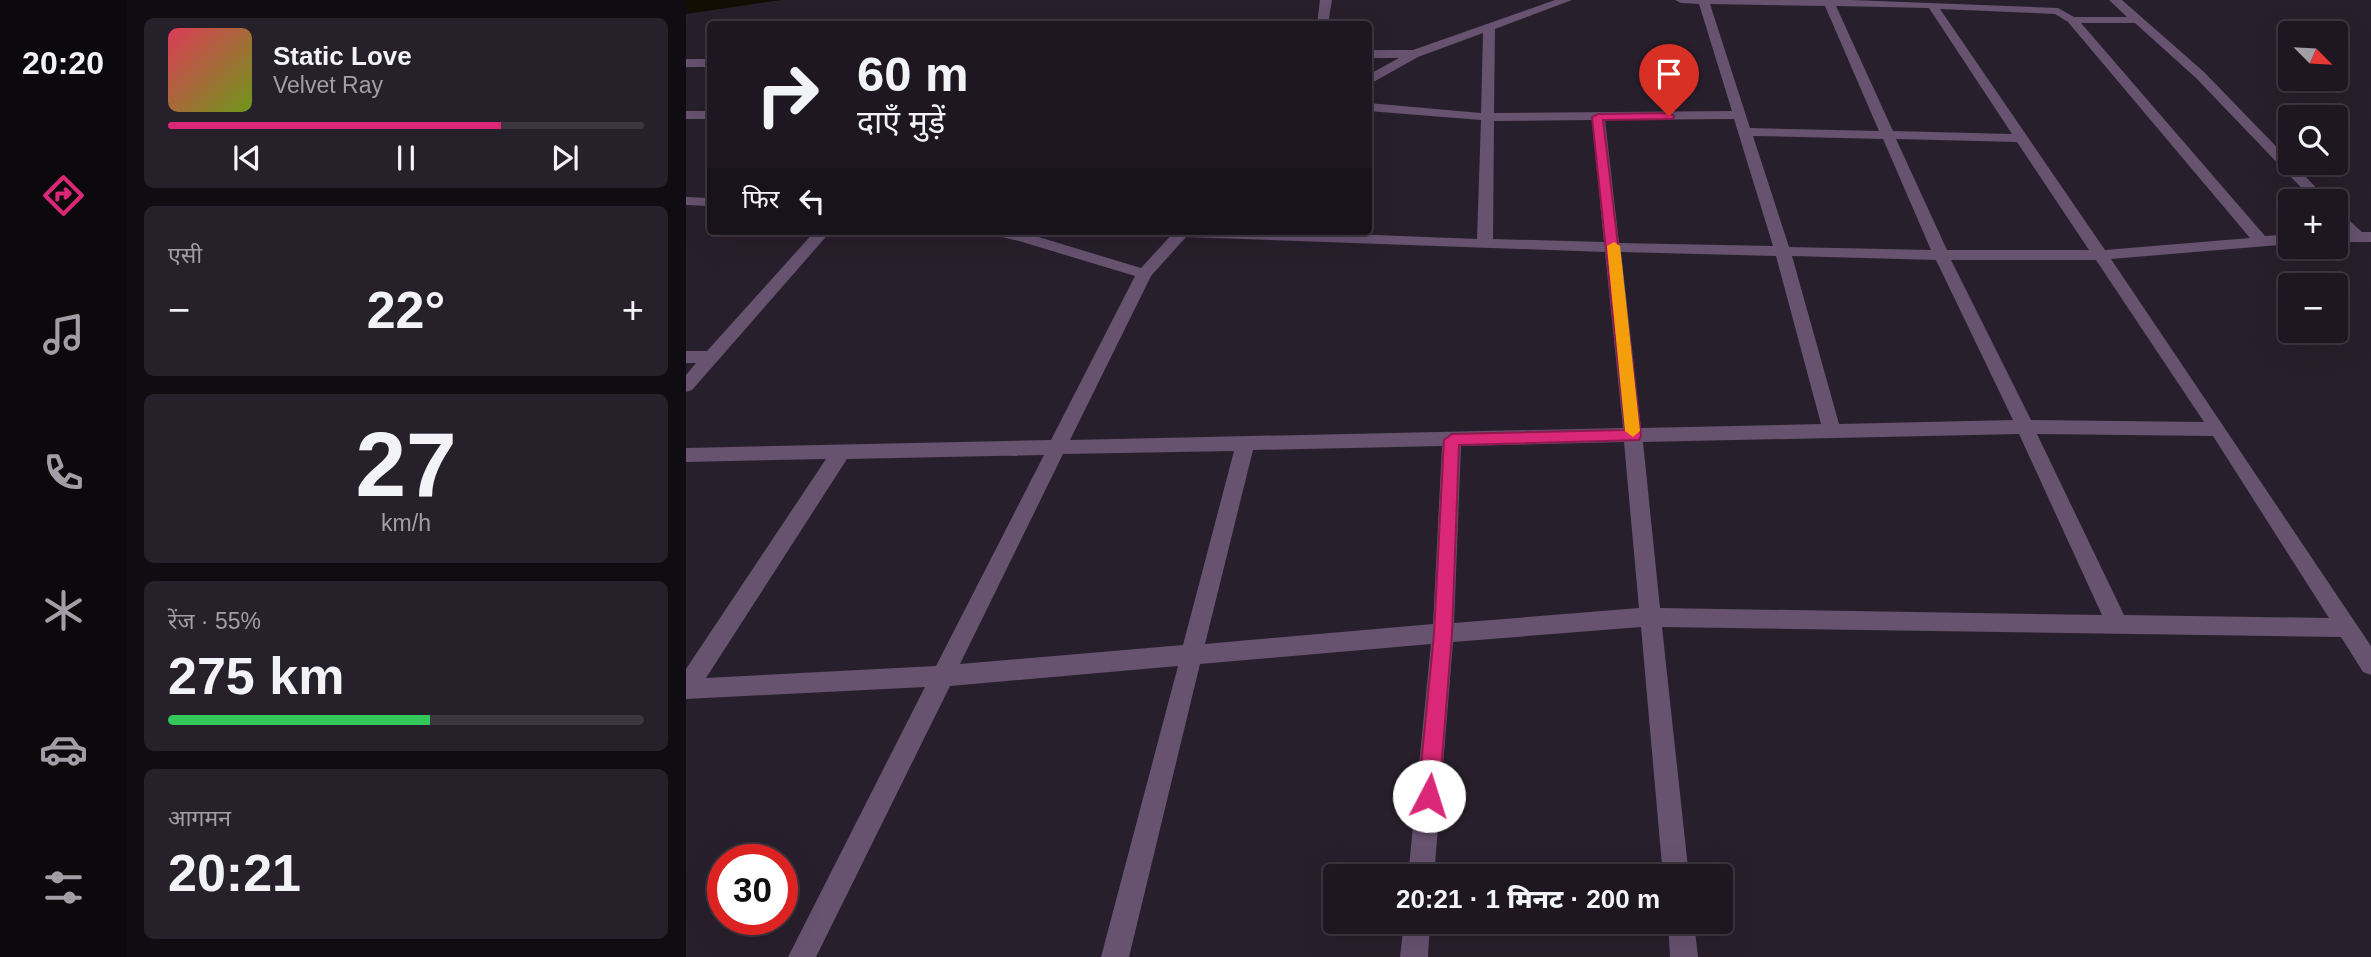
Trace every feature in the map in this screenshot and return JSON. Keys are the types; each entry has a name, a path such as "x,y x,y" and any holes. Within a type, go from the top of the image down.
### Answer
{"street":[{"path":"1323,21 1326,0"},
{"path":"1372,79 1414,54 1566,0"},
{"path":"1681,0 1932,5 2058,11 2072,20 2261,241"},
{"path":"2115,0 2200,75 2310,189"},
{"path":"1703,1 1782,250 1832,431"},
{"path":"1829,3 1941,255 2117,624"},
{"path":"1932,5 2218,429 2371,665"},
{"path":"2072,20 2136,20"},
{"path":"1485,244 1489,28"},
{"path":"1372,54 1414,54"},
{"path":"686,63 707,63"},
{"path":"1372,107 1487,117 1741,116"},
{"path":"689,118 707,115"},
{"path":"1598,117 1614,247 1675,864"},
{"path":"1746,132 2022,138"},
{"path":"686,201 707,202"},
{"path":"2348,225 2363,236"},
{"path":"686,386 819,235"},
{"path":"1012,235 1144,274"},
{"path":"802,957 1144,274 1179,235"},
{"path":"1276,235 1485,244 1941,255 2101,255 2278,240"},
{"path":"686,357 711,357"},
{"path":"686,455 2025,427 2218,429"},
{"path":"1422,864 1443,634 1452,440"},
{"path":"1115,957 1245,444"},
{"path":"686,688 841,452"},
{"path":"686,688 943,677 1651,617 2346,628"},
{"path":"1414,957 1416,934"},
{"path":"1682,934 1684,957"}],"shaded area":[{"path":"686,0 781,0 686,14"}],"slow traffic":[{"path":"1614,246 1633,431"}],"route":[{"path":"1429,796 1443,634 1452,440 1633,436 1598,117 1669,116"}]}
